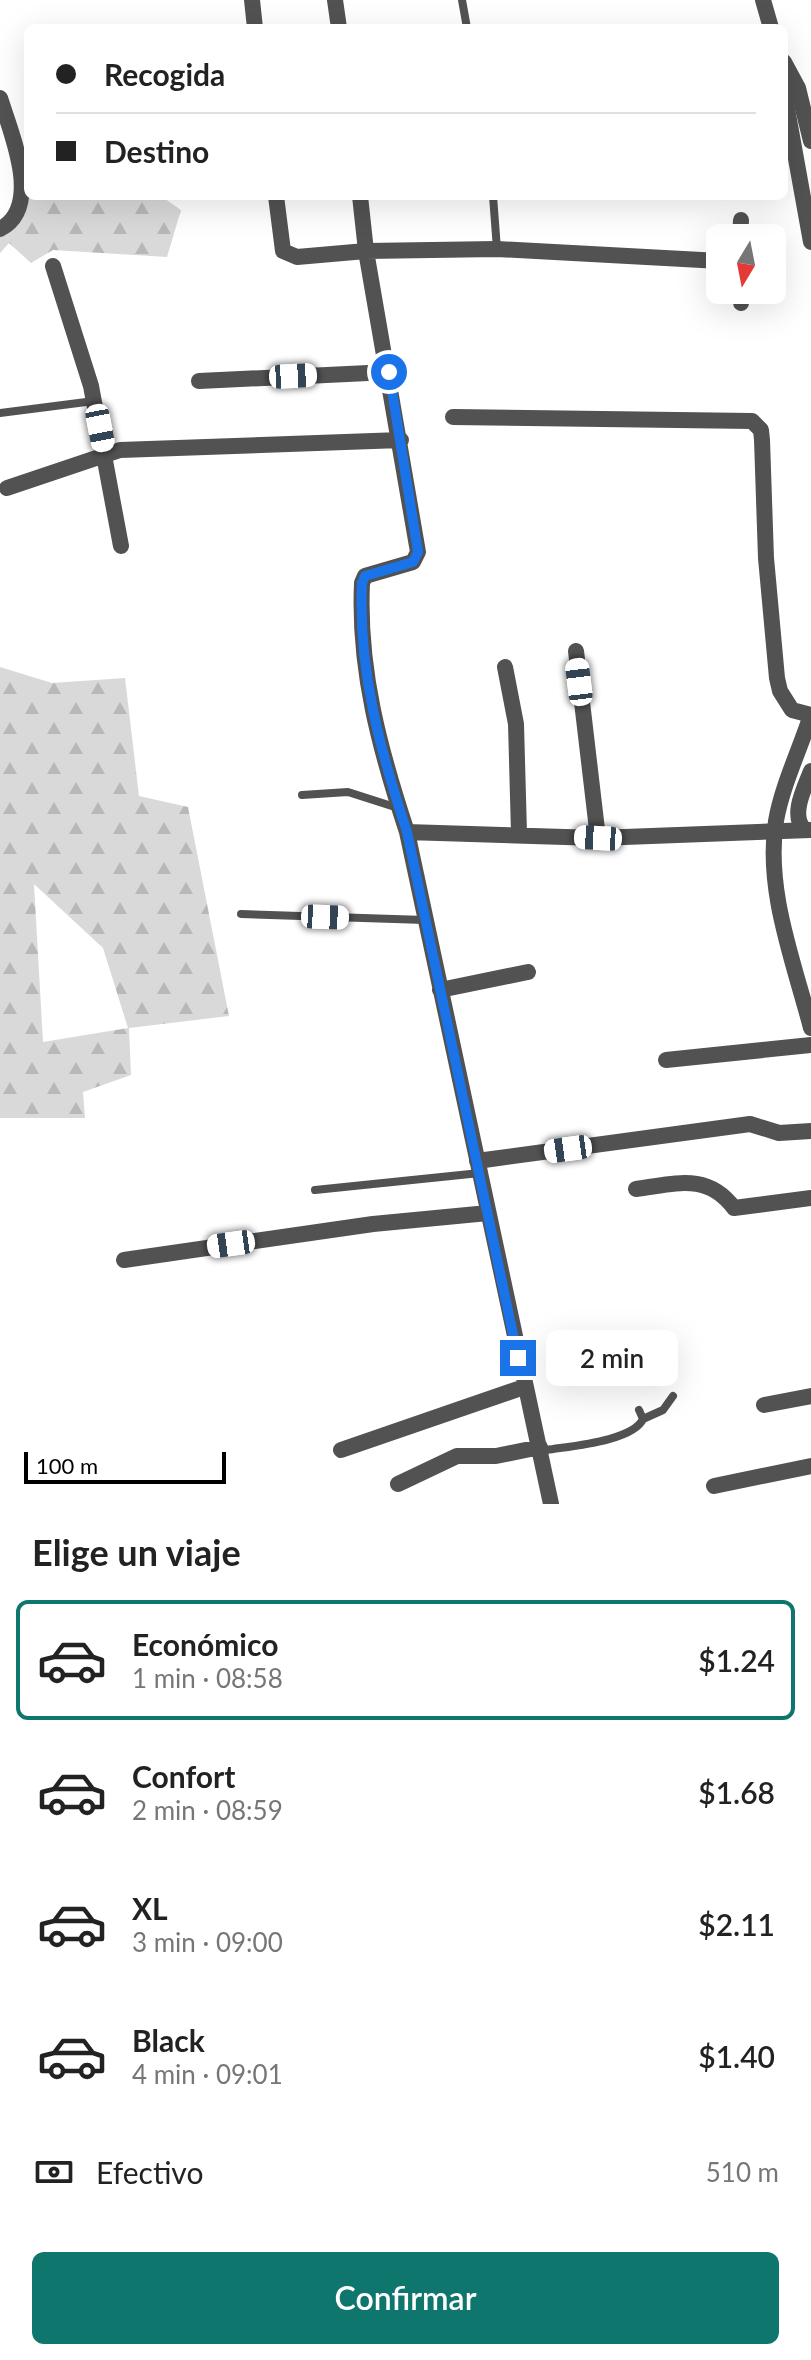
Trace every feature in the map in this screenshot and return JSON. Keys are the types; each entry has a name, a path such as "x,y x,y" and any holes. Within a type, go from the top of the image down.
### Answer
{"street":[{"path":"252,0 255,24"},
{"path":"335,0 338,24"},
{"path":"763,0 770,24"},
{"path":"788,78 811,242"},
{"path":"793,97 811,141"},
{"path":"0,98 24,185 19,209 0,229"},
{"path":"277,200 283,251 297,257 366,251 497,249 706,260"},
{"path":"360,200 366,251 418,552 413,562 365,576 361,597 362,657 381,753 407,832 551,1504"},
{"path":"741,220 741,224"},
{"path":"53,266 95,401 121,546"},
{"path":"199,381 389,372"},
{"path":"453,417 752,421 761,430 766,558 777,678 780,691 792,710 811,715 776,822 777,896 811,1028"},
{"path":"7,488 120,450 401,440"},
{"path":"576,651 598,838"},
{"path":"505,667 516,724 519,833"},
{"path":"807,830 798,816 811,771"},
{"path":"407,832 519,833 598,838 776,822 807,830"},
{"path":"440,990 528,972"},
{"path":"666,1060 811,1045"},
{"path":"479,1167 750,1124 779,1133 811,1131"},
{"path":"636,1189 692,1182 722,1191 734,1208 811,1198"},
{"path":"124,1260 373,1224 488,1213"},
{"path":"341,1450 524,1387"},
{"path":"764,1405 811,1396"},
{"path":"398,1484 457,1456 504,1455 540,1447"},
{"path":"714,1486 811,1466"}],"lane":[{"path":"462,0 466,24"},
{"path":"493,200 497,249"},
{"path":"0,413 95,401"},
{"path":"302,795 348,792 399,808"},
{"path":"241,914 425,920"},
{"path":"315,1190 479,1167"},
{"path":"540,1447 547,1450 621,1436 640,1427 641,1414 663,1410 673,1396"}],"green space":[{"path":"29,200 167,200 181,210 167,257 53,250 31,263 9,243 0,253 0,234 12,228"},
{"path":"0,667 52,683 125,678 139,796 188,807 229,1016 129,1028 131,1075 83,1092 85,1118 0,1118","holes":["34,884 103,948 128,1028 43,1042"]}],"route":[{"path":"389,372 418,552 413,562 365,576 362,583 362,657 381,753 407,832 518,1358"}]}
